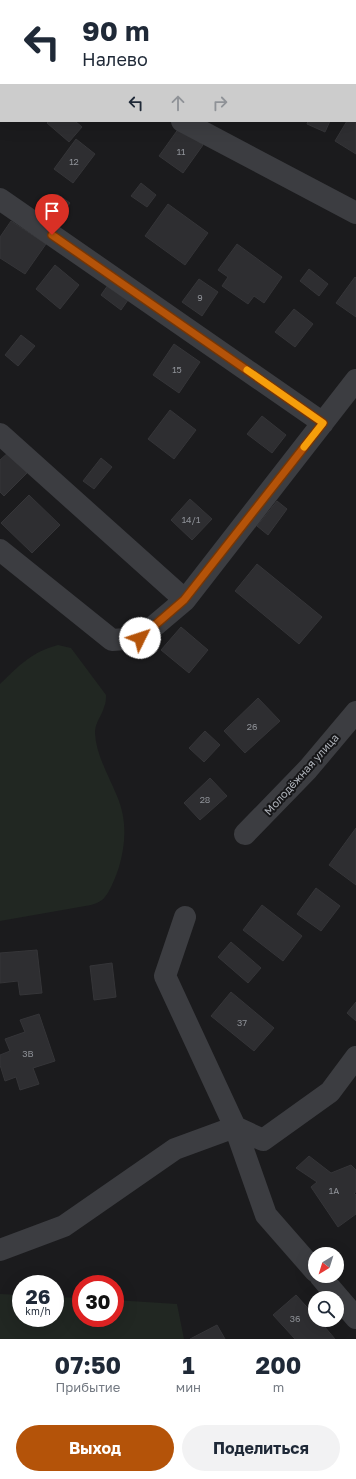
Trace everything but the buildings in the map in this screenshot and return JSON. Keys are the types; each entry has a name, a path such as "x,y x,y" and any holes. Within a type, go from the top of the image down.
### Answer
{"street":[{"path":"184,122 356,212"},
{"path":"0,200 323,423"},
{"path":"0,550 112,640 140,638 184,600 356,380"},
{"path":"0,434 184,600"},
{"name":"Молодёжная улица","path":"245,834 308,769 356,712"},
{"path":"185,917 165,976 235,1127 266,1215 308,1263"},
{"path":"0,1250 64,1226 175,1149 235,1127 263,1140 330,1092 356,1057"},
{"path":"326,1283 356,1318"}],"shaded area":[{"path":"58,645 71,648 106,695 105,704 96,726 95,733 100,757 123,813 123,849 119,867 110,890 102,900 91,905 0,921 0,684 26,660 40,652"},
{"path":"0,1294 12,1295 12,1327 64,1327 64,1297 72,1298 72,1327 124,1327 124,1301 177,1304 184,1339 0,1339"}],"slow traffic":[{"path":"247,370 323,423 304,447"}],"route":[{"path":"52,235 323,423 184,600 140,638"}]}
